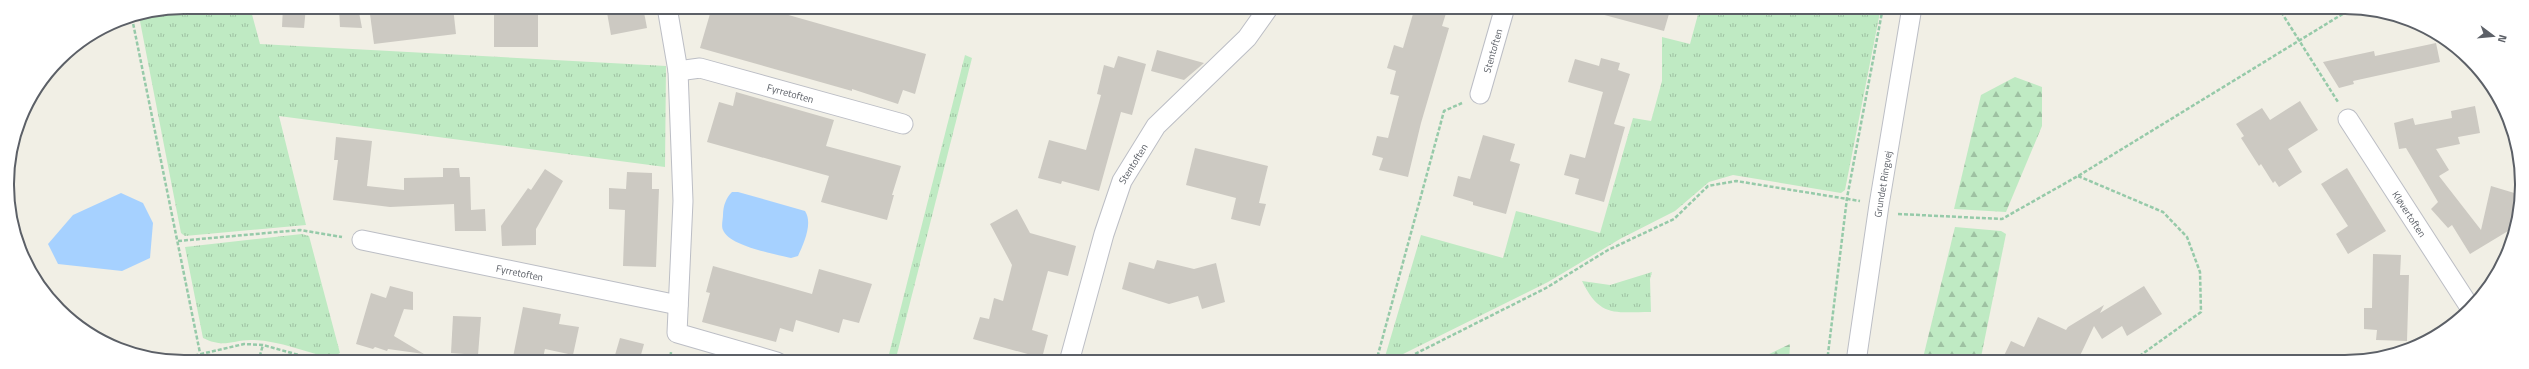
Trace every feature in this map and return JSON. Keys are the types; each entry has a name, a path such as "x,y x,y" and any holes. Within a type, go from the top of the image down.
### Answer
{"street":[{"path":"668,14 678,71 683,201 677,333 753,355"},
{"name":"Stentoften","path":"1071,355 1104,234 1122,181 1156,126 1247,38 1264,14"},
{"name":"Stentoften","path":"1480,94 1503,14"},
{"name":"Grundet Ringvej","path":"1857,355 1879,205 1911,14"},
{"name":"Fyrretoften","path":"678,71 700,68 903,124"},
{"name":"Kløvertoften","path":"2348,119 2467,303"},
{"name":"Fyrretoften","path":"362,240 678,305"}],"path":[{"path":"1828,355 1847,198 1882,14"},
{"path":"2282,14 2348,119"},
{"path":"133,22 200,353"},
{"path":"1378,355 1444,111 1480,94"},
{"path":"2078,176 2163,212 2188,237 2200,272 2201,312 2141,355"},
{"path":"178,241 300,230 362,240"},
{"path":"193,355 244,344 262,345 297,355"},
{"path":"260,355 262,345"}],"green space":[{"path":"173,14 252,14 260,44 666,66 665,167 279,116 306,225 185,236 181,233 140,20"},
{"path":"1698,14 1880,14 1845,190 1841,193 1733,175 1709,182 1675,211 1620,239 1548,282 1401,355 1385,355 1421,235 1503,258 1516,211 1600,233 1633,118 1651,121 1662,81 1662,37 1690,44"},
{"path":"965,55 972,58 897,355 889,355"},
{"path":"2015,77 2042,87 2042,126 2006,212 1954,209 1981,95"},
{"path":"1955,227 2001,231 2006,234 1981,355 1924,355"},
{"path":"302,234 309,236 340,353 336,355 319,355 264,341 247,340 217,343 203,338 185,247"},
{"path":"1652,272 1650,279 1651,312 1618,312 1602,307 1595,301 1582,281 1610,285"},
{"path":"1790,344 1789,355 1767,355"}],"water":[{"path":"732,192 738,192 805,211 808,227 798,256 791,258 764,252 743,245 727,236 722,228 723,212 724,205"},
{"path":"121,193 143,203 153,223 150,258 122,271 58,264 48,244 73,215"}],"building":[{"path":"283,14 305,14 304,28 282,27"},
{"path":"339,14 359,14 362,28 340,27"},
{"path":"370,14 454,14 456,34 374,44"},
{"path":"538,14 538,47 494,47 494,15"},
{"path":"607,14 644,14 647,28 611,35"},
{"path":"710,14 785,14 926,54 915,94 903,90 898,104 852,89 852,91 700,48"},
{"path":"1413,14 1446,14 1442,26 1449,28 1421,123 1408,177 1379,170 1383,158 1372,155 1377,136 1388,138 1399,96 1390,94 1396,71 1387,68 1394,45 1403,48"},
{"path":"1601,14 1669,14 1664,31"},
{"path":"2436,43 2440,62 2353,81 2354,84 2339,88 2323,62 2374,51 2375,56"},
{"path":"1157,50 1204,63 1184,80 1151,71"},
{"path":"1118,56 1146,64 1132,115 1121,112 1099,191 1062,181 1061,184 1038,178 1049,140 1086,150 1101,95 1097,94 1104,65 1114,68"},
{"path":"1601,58 1620,63 1618,70 1630,74 1614,124 1625,127 1604,202 1575,194 1579,179 1564,175 1570,154 1585,158 1603,92 1568,82 1575,59 1599,66"},
{"path":"736,92 834,120 826,146 901,166 892,195 894,195 887,220 821,202 829,176 707,142 719,102 733,106"},
{"path":"2300,101 2318,130 2288,149 2302,172 2279,187 2275,181 2273,183 2261,164 2259,166 2241,138 2244,136 2236,124 2262,108 2270,120"},
{"path":"2475,106 2480,133 2458,137 2460,144 2436,149 2449,170 2439,176 2481,230 2491,186 2515,193 2514,207 2508,231 2470,254 2452,225 2448,228 2431,209 2438,202 2406,148 2399,149 2394,123 2413,118 2415,125 2452,118 2451,111"},
{"path":"1483,135 1515,144 1510,161 1520,164 1506,214 1473,205 1473,202 1453,196 1458,176 1470,179"},
{"path":"336,137 372,141 367,186 404,190 404,178 443,177 443,168 459,168 460,177 470,177 471,210 485,209 486,231 455,231 454,204 390,207 333,200 338,160 334,160"},
{"path":"1195,148 1268,166 1259,203 1266,204 1260,226 1231,219 1236,198 1186,185"},
{"path":"2347,168 2386,231 2348,254 2336,234 2348,226 2321,184"},
{"path":"545,169 563,181 536,229 536,245 502,246 501,226 528,188 531,190"},
{"path":"627,172 652,173 652,189 659,189 656,267 623,266 625,210 609,209 609,188 626,189"},
{"path":"1017,209 1030,233 1076,246 1068,276 1048,271 1032,330 1048,335 1043,355 1031,355 973,339 980,317 989,319 994,298 1003,301 1012,265 990,224"},
{"path":"2373,254 2401,255 2400,275 2409,275 2407,341 2376,340 2377,330 2364,329 2364,308 2372,308"},
{"path":"1157,260 1194,269 1216,263 1225,302 1202,309 1198,296 1169,304 1122,289 1129,262 1154,269"},
{"path":"713,266 812,294 819,269 872,284 859,323 843,319 839,333 796,320 793,332 780,328 776,342 702,322 710,293 706,292"},
{"path":"390,286 413,292 413,310 404,309 394,336 424,354 388,349 387,351 375,347 373,349 356,344 371,293 386,298"},
{"path":"2144,286 2162,314 2127,336 2122,326 2102,339 2094,326 2080,355 2004,355 2011,341 2024,347 2038,317 2066,330 2068,327 2104,305 2100,313"},
{"path":"523,307 561,314 559,324 579,327 573,355 545,349 544,355 513,355"},
{"path":"453,316 481,317 478,355 451,353"},
{"path":"620,338 644,344 641,355 615,355"}]}
